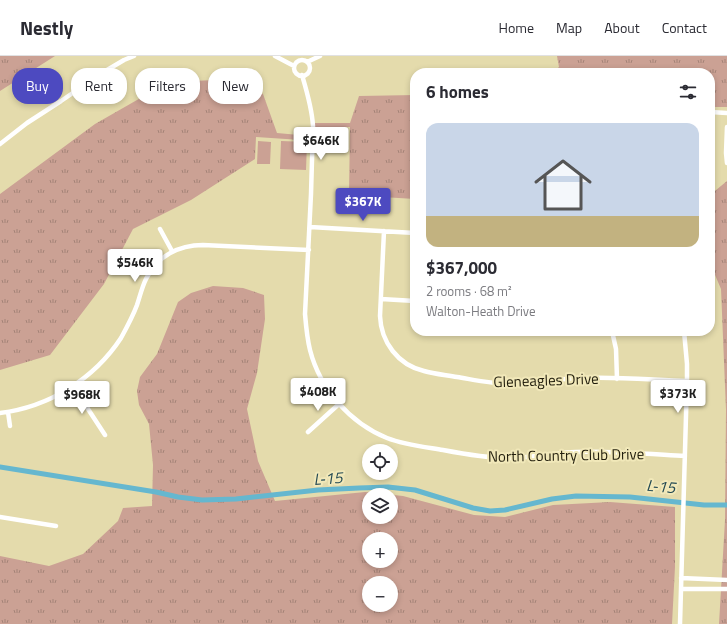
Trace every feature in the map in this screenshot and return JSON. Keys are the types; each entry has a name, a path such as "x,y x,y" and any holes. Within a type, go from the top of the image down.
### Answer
{"street":[{"path":"0,144 27,123 102,72 134,56"},
{"path":"275,56 294,66 298,75 306,74 309,71 307,62"},
{"path":"294,66 300,60 307,62 320,56"},
{"name":"North Country Club Drive","path":"302,75 311,104 314,126 305,314 307,337 310,351 318,372 339,404 350,415 372,430 388,438 410,445 472,455 522,458 573,452 590,452 685,456"},
{"path":"715,112 727,113"},
{"path":"727,127 727,163"},
{"path":"310,228 410,233"},
{"path":"160,229 172,252"},
{"name":"Gleneagles Drive","path":"384,231 380,299 381,328 389,347 409,366 431,373 496,383 524,383 568,378 617,378 687,381"},
{"path":"0,413 30,407 43,402 73,386 93,370 112,350 122,335 131,318 150,270 161,259 172,252 182,247 203,245 309,250"},
{"path":"380,299 410,301"},
{"path":"613,336 616,349 617,378"},
{"path":"680,624 687,381 684,336"},
{"path":"73,386 105,435"},
{"path":"308,432 339,404"},
{"path":"8,412 10,426"},
{"path":"0,516 56,526"},
{"path":"682,578 727,580"},
{"path":"681,589 727,589"}],"green space":[{"path":"0,56 55,56 36,68 12,68 12,83 0,91"},
{"path":"557,56 727,56 727,107 715,107 715,68 558,68 559,67"},
{"path":"208,80 208,104 263,104 263,94 277,133 310,136 311,123 350,123 359,96 410,95 410,199 349,195 350,127 317,127 316,141 256,137 255,159 191,200 133,229 104,284 50,355 0,370 0,194 95,124 135,101 135,104 200,104 200,81"},
{"path":"258,141 271,142 270,164 257,164"},
{"path":"281,141 307,142 306,170 280,169"},
{"path":"727,181 727,624 719,624 725,520 726,410 721,289 715,275 715,191"},
{"path":"213,286 243,288 264,295 265,319 257,373 247,409 258,461 275,501 362,492 362,524 398,524 398,495 474,515 505,517 553,505 610,502 675,507 675,567 672,624 0,624 0,556 49,566 83,554 118,521 123,508 152,506 153,465 149,424 139,405 137,391 140,377 157,354 178,302 191,293"}],"waterway":[{"name":"L-15","path":"0,467 202,500 236,499 318,490 388,487 415,490 473,508 490,511 505,510 552,499 576,496 630,497 704,505 727,505"}]}
